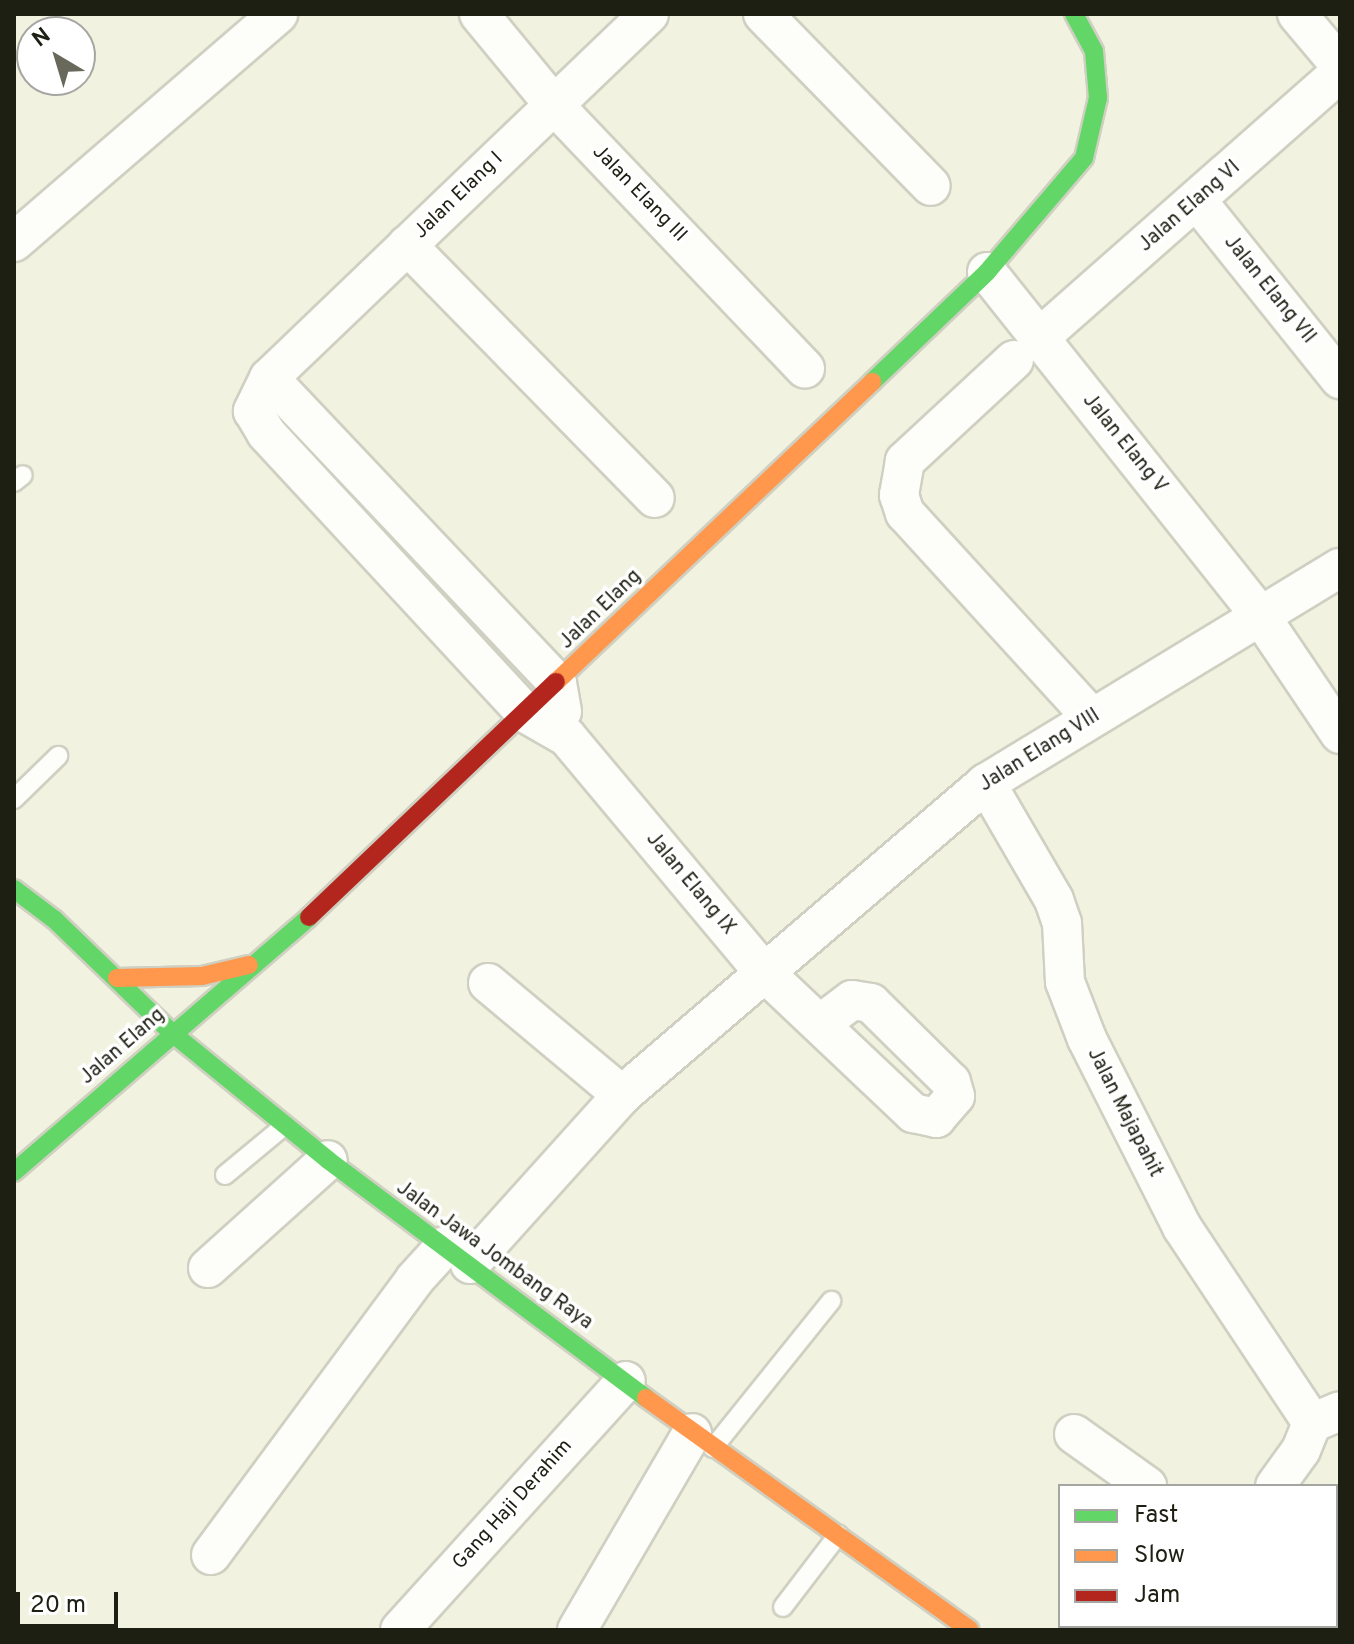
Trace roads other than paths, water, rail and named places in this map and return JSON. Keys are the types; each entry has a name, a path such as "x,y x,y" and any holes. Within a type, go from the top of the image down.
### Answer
{"street":[{"path":"14,242 278,14"},
{"name":"Jalan Elang III","path":"479,14 554,105 805,369"},
{"name":"Jalan Elang I","path":"269,378 649,14"},
{"path":"763,14 931,186"},
{"name":"Jalan Elang","path":"14,1172 253,965 557,683 987,272 1084,158 1098,98 1094,51 1074,14"},
{"path":"1297,14 1340,65"},
{"name":"Jalan Elang VI","path":"1092,718 905,513 899,495 905,461 1026,349 1198,202 1340,73"},
{"name":"Jalan Elang VII","path":"1198,202 1340,379"},
{"path":"407,245 655,498"},
{"name":"Jalan Elang V","path":"987,272 1026,349 1261,617 1340,734"},
{"path":"269,378 557,683"},
{"name":"Jalan Elang IX","path":"269,378 255,402 257,422 525,713 567,737 763,971 822,1023"},
{"name":"Jalan Elang VIII","path":"211,1555 415,1279 457,1255 622,1095 763,971 986,783 1340,568"},
{"name":"Jalan Elang IX","path":"557,683 567,737"},
{"name":"Jalan Majapahit","path":"986,783 1054,900 1062,923 1065,982 1081,1025 1182,1227 1326,1417 1276,1484"},
{"name":"Jalan Jawa Jombang Raya","path":"14,889 117,978 172,1033 284,1126 703,1440 840,1533 970,1630"},
{"path":"117,978 202,976 253,965"},
{"path":"488,983 622,1095"},
{"path":"208,1268 328,1160"},
{"name":"Gang Haji Derahim","path":"400,1630 626,1381"},
{"path":"1074,1434 1144,1484"},
{"path":"577,1630 703,1440"}],"lane":[{"path":"14,799 58,756"},
{"path":"225,1175 284,1126"},
{"path":"703,1440 831,1301"},
{"path":"783,1607 840,1533"}]}
